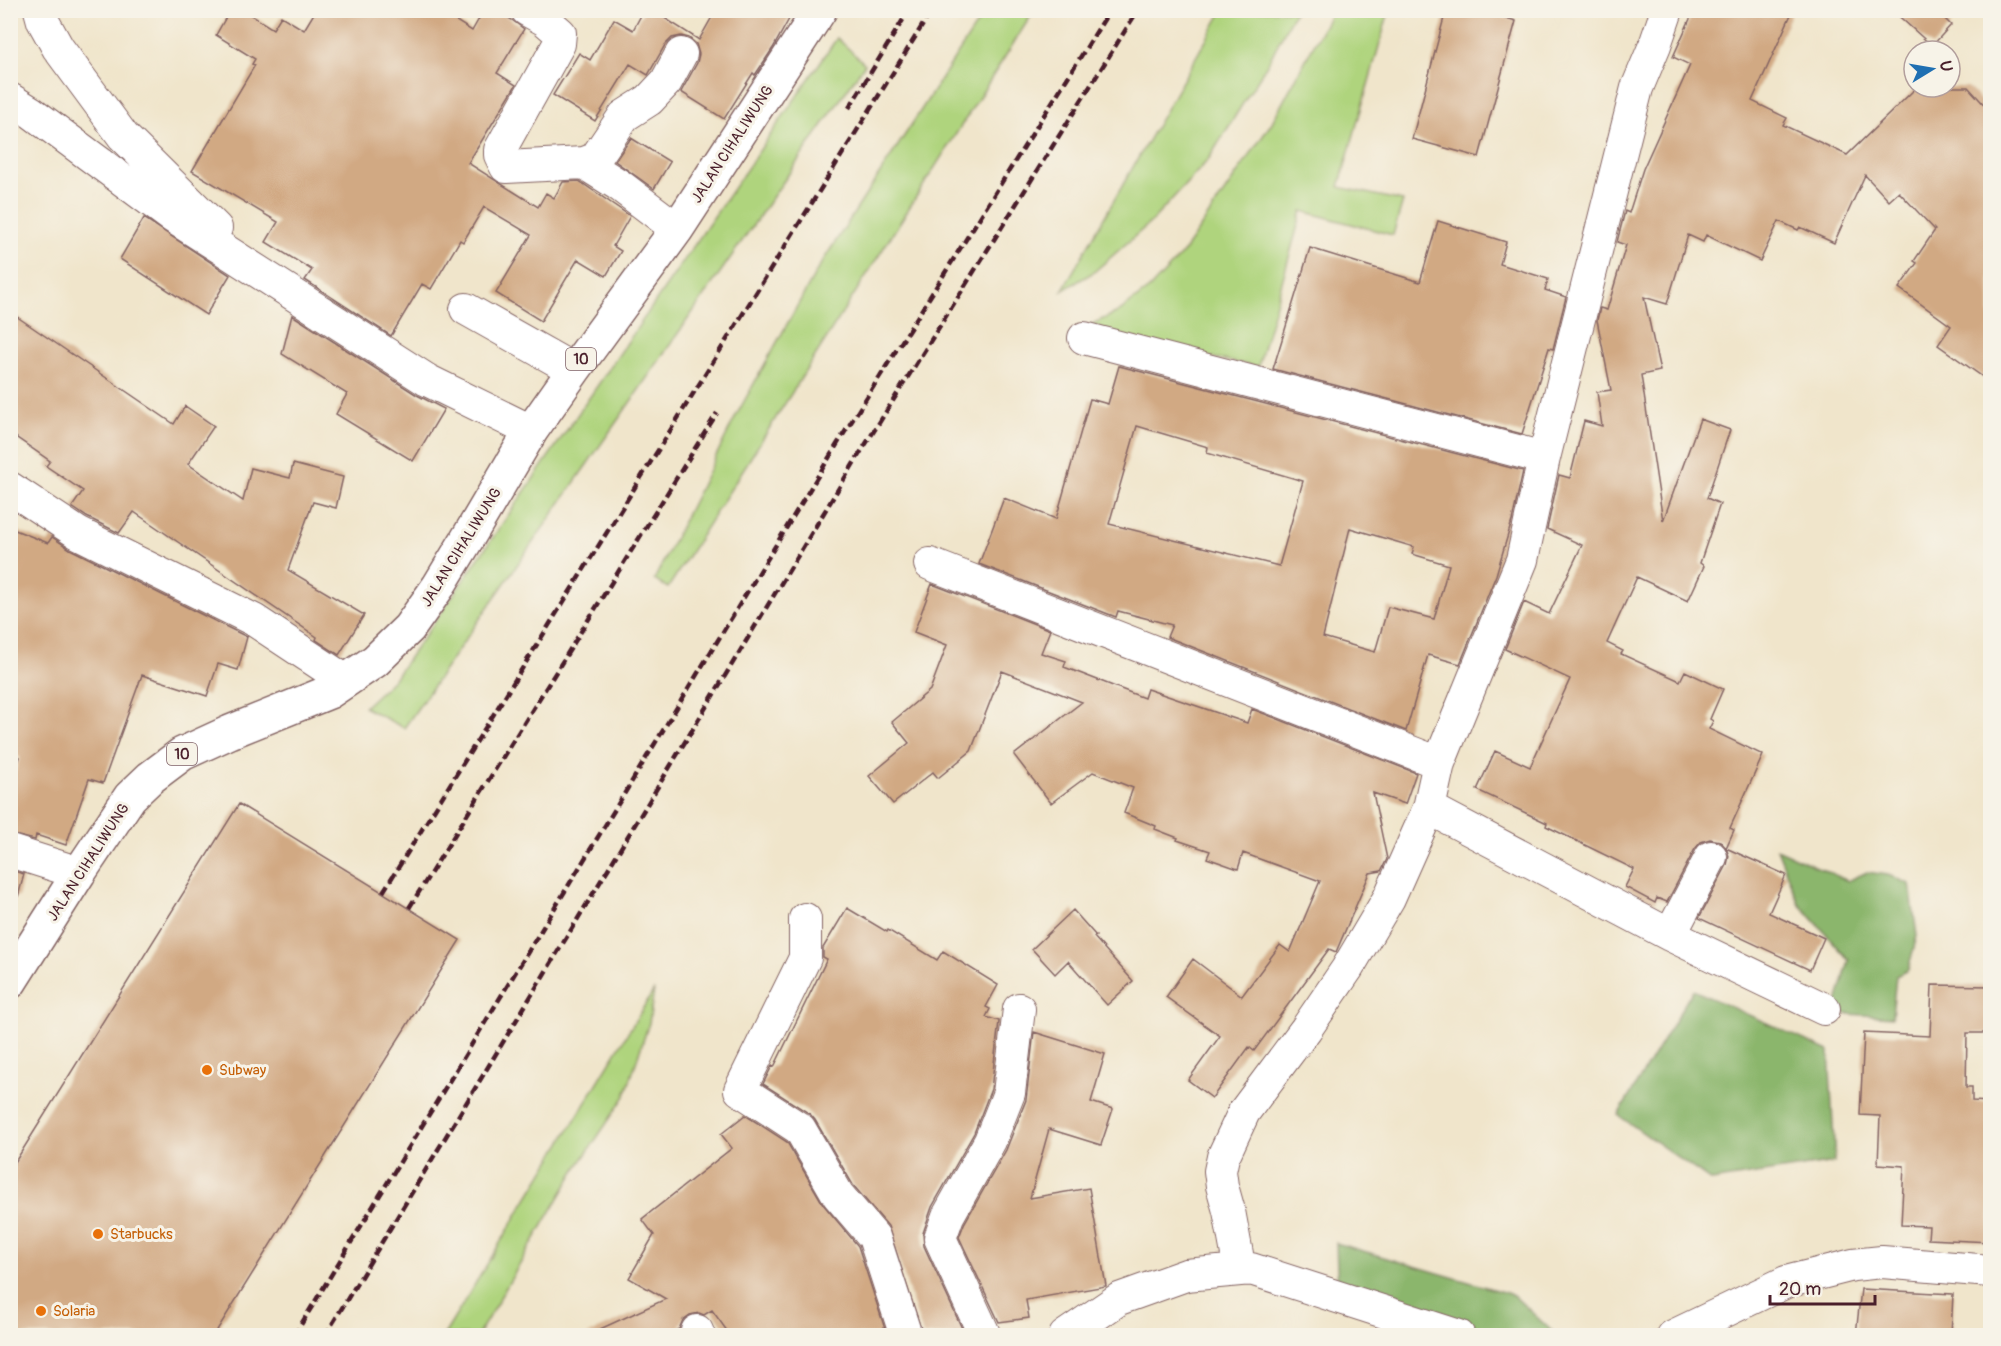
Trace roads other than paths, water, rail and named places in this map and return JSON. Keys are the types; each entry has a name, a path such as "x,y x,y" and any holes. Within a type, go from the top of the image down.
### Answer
{"highway":[{"name":"JALAN CIHALIWUNG","path":"10,982 130,797 150,778 182,754 230,732 314,699 346,681 375,661 409,628 461,550 531,431 677,229 820,10"}],"street":[{"path":"40,10 43,21 58,48 123,136 226,238 242,262"},
{"path":"527,10 545,20 560,33 559,44 500,150 502,162 506,166 584,163 595,159 624,116 649,100 666,82 681,54"},
{"path":"1237,1270 1237,1254 1220,1172 1223,1157 1244,1112 1347,969 1389,898 1429,808 1440,763 1522,560 1544,458 1636,88 1667,10"},
{"path":"10,99 31,112 170,215 427,380 531,431"},
{"path":"584,163 619,185 677,229"},
{"path":"466,309 574,370"},
{"path":"1084,338 1544,458"},
{"path":"10,488 78,533 254,620 346,681"},
{"path":"930,564 1440,763"},
{"path":"1429,808 1670,935 1824,1008"},
{"path":"10,850 79,873"},
{"path":"1670,935 1711,857"},
{"path":"805,919 805,958 740,1090 800,1129 838,1195 874,1237 906,1335"},
{"path":"985,1335 940,1238 948,1216 990,1141 1009,1093 1019,1009"},
{"path":"1673,1335 1786,1282 1853,1265 1882,1262 1990,1271"},
{"path":"1065,1335 1119,1299 1186,1275 1251,1269 1459,1335"}],"railway":[{"path":"849,108 909,10"},
{"path":"383,892 932,10"},
{"path":"294,1336 838,443 1110,10"},
{"path":"325,1336 857,458 1138,10"},
{"path":"409,908 717,413"}],"place":[{"name":"Subway","path":"207,1070"},
{"name":"Starbucks","path":"98,1234"},
{"name":"Solaria","path":"41,1311"}]}
